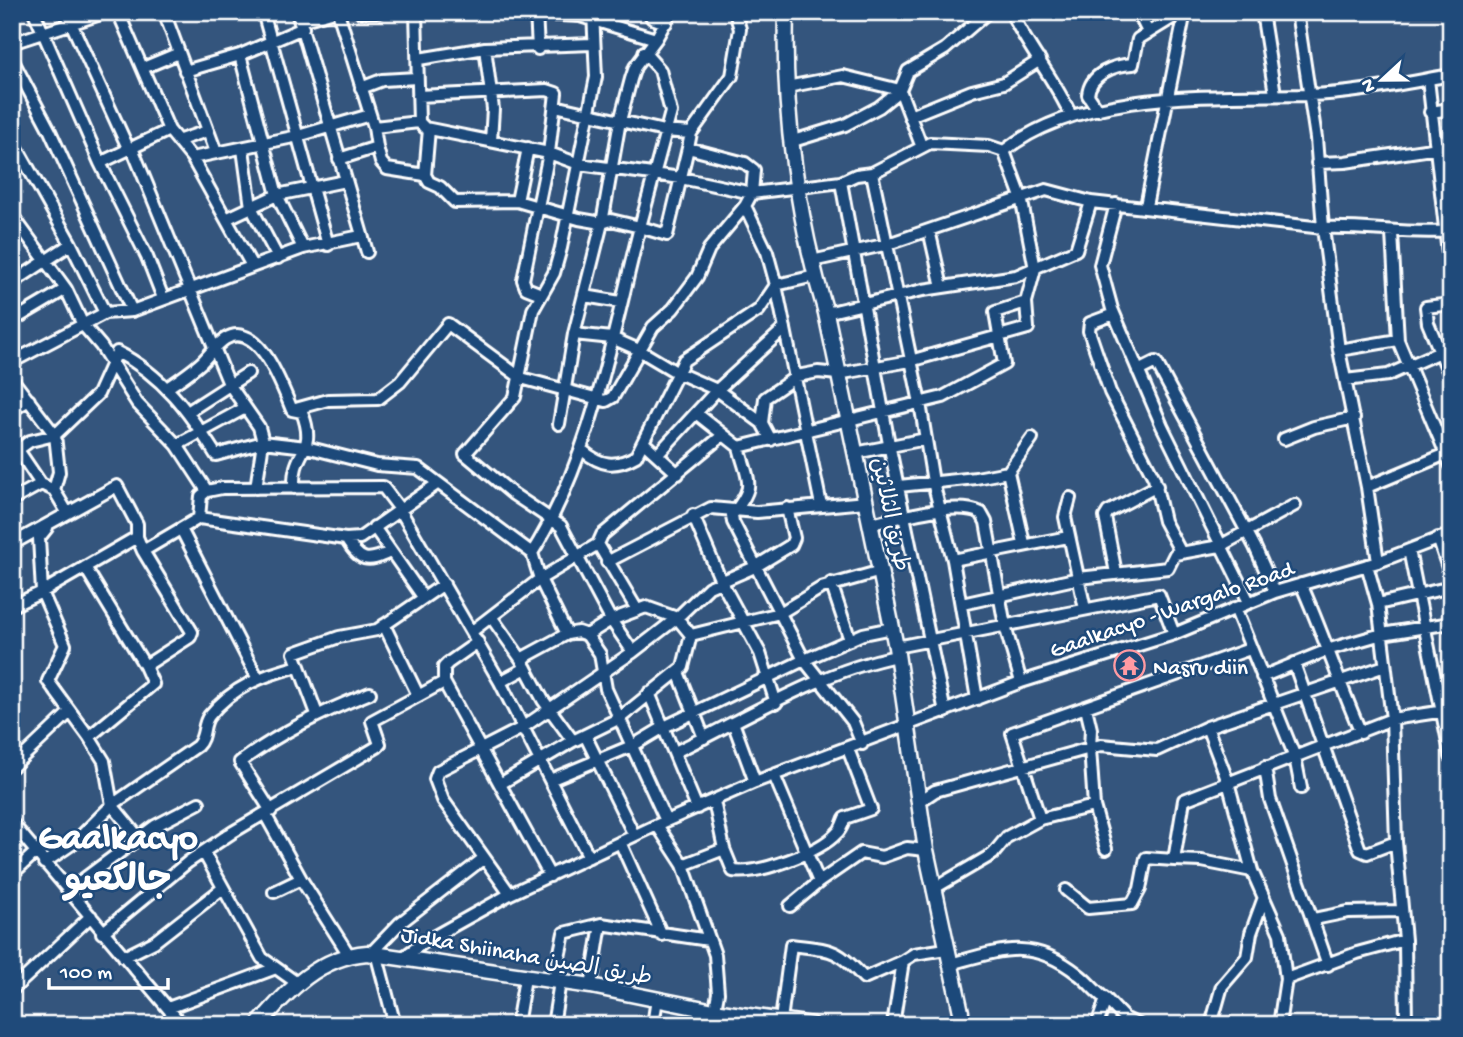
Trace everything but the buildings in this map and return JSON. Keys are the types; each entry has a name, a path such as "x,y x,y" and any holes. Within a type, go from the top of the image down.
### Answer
{"main road":[{"name":"طريق الثلاثين","path":"786,12 787,87 799,188 813,268 826,313 897,651 926,850 961,1012 959,1025"},
{"name":"Jidka Shiinaha طريق الصين","path":"258,1025 297,983 330,961 349,955 374,953 591,986 657,999 713,1018 812,1025"}],"street":[{"path":"34,12 100,163 147,257 163,298"},
{"path":"12,43 43,34 68,17 107,12"},
{"path":"118,12 169,130 180,140 192,158 252,266"},
{"path":"164,12 216,152"},
{"path":"263,12 328,244"},
{"path":"185,71 240,55 272,40 300,21 331,12"},
{"path":"338,12 374,127 381,162 387,169 425,175"},
{"path":"360,12 376,13"},
{"path":"416,12 419,122"},
{"path":"500,12 593,16 656,39"},
{"path":"649,12 652,18 668,17"},
{"path":"429,129 425,175 429,182 440,187 455,202 517,201 569,216 602,223 611,220 667,235 691,133 732,76 740,29 735,12"},
{"path":"793,141 845,125 878,107 900,90 908,71 945,49 988,12"},
{"path":"1011,12 1022,35 1058,86 1071,116"},
{"path":"1138,12 1148,32"},
{"path":"1098,110 1088,95 1092,83 1103,72 1133,64 1138,39 1183,12"},
{"path":"1146,206 1183,12"},
{"path":"1262,12 1275,94"},
{"path":"1297,12 1310,96 1339,351 1367,487 1372,564 1392,719 1396,842 1405,940 1406,1025"},
{"path":"536,13 538,48"},
{"path":"593,16 592,44 596,77 587,111 569,216 554,273 533,310 521,378 508,407 465,454 513,494 561,526 611,620 633,652"},
{"path":"68,17 192,289 229,384 259,427 263,442 256,488"},
{"path":"559,424 574,334 602,223 620,121 635,66 656,39 668,17"},
{"path":"300,21 367,252"},
{"path":"419,59 485,48 592,44"},
{"path":"485,48 491,92 491,141"},
{"path":"532,553 552,521 582,450 671,112 660,70 644,52"},
{"path":"143,68 179,53"},
{"path":"240,55 277,195 303,248"},
{"path":"12,60 50,131 132,311"},
{"path":"910,116 972,91 1004,83 1040,60"},
{"path":"1004,151 1027,135 1071,116 1098,110 1168,101 1275,94 1310,96 1451,75"},
{"path":"787,87 843,76 900,90"},
{"path":"361,88 382,80 417,78"},
{"path":"1428,79 1434,149 1448,231 1451,280"},
{"path":"900,90 921,145"},
{"path":"418,96 553,91 557,97 549,153 523,280 526,288 541,294"},
{"path":"555,106 587,111 664,131 691,133"},
{"path":"1430,112 1451,109"},
{"path":"192,158 298,136 370,115"},
{"path":"374,127 419,122 429,129 528,148 579,164 681,178 752,193 841,182 856,174 872,173 921,145 939,142 989,146 1004,151"},
{"path":"100,163 169,130"},
{"path":"180,140 207,131"},
{"path":"12,139 71,244 104,313"},
{"path":"1317,163 1345,162 1451,146"},
{"path":"339,159 377,147"},
{"path":"517,201 528,148"},
{"path":"292,410 328,400 378,399 400,382 448,324 521,378 566,388 606,401 613,397 659,319 673,309 697,277 709,249 752,193 754,170 746,163 688,148"},
{"path":"243,149 251,207 278,258"},
{"path":"762,423 765,398 769,392 797,376 818,372 838,374 910,361 1028,328 1026,302 1035,269 1021,197 1004,151"},
{"path":"872,173 899,295 933,481 953,560 977,699"},
{"path":"226,219 277,195 345,181"},
{"path":"841,182 889,444 945,712"},
{"path":"582,450 603,464 621,464 636,456 676,372 687,357 759,310 776,285 855,251 888,244 1046,190 1091,202 1146,206 1323,228 1358,226 1379,228 1392,233 1448,231"},
{"path":"826,313 864,302 994,280 1035,269 1076,250 1091,202"},
{"path":"1116,204 1100,265 1114,314 1220,546 1249,602"},
{"path":"745,205 767,252 776,285 808,429 821,505"},
{"path":"12,215 66,289 83,325 137,403 177,445 207,491"},
{"path":"929,230 942,287"},
{"path":"1392,233 1398,340 1449,453 1451,466"},
{"path":"12,362 104,313 132,311 303,248 361,236"},
{"path":"12,283 71,244"},
{"path":"12,321 66,289"},
{"path":"585,296 621,302"},
{"path":"739,447 943,397 1004,364 995,313 1026,302"},
{"path":"1451,304 1426,307 1428,323 1446,349 1451,379"},
{"path":"1114,314 1090,323 1089,331 1110,392 1157,486 1164,521 1180,551"},
{"path":"659,453 717,390 785,328"},
{"path":"574,334 612,338 717,390 762,423 771,440"},
{"path":"167,388 231,337 248,339 267,355 292,410"},
{"path":"1339,351 1398,340"},
{"path":"1345,380 1388,375 1446,349"},
{"path":"67,512 54,490 41,484 15,448 55,435 98,394 117,352 128,356 167,388 189,411 215,455 263,442 306,447 377,465 418,468 532,553 540,579 567,634"},
{"path":"1138,371 1156,362 1248,533 1275,592"},
{"path":"189,411 248,373"},
{"path":"12,379 55,435 59,472 54,490"},
{"path":"12,410 29,400"},
{"path":"177,445 245,408"},
{"path":"292,410 302,412 310,432 306,447 298,457 294,488"},
{"path":"696,413 739,447 749,491 747,499 733,514 733,522 804,660 853,722 862,744"},
{"path":"1284,439 1314,427 1354,418"},
{"path":"471,632 540,579 598,544 602,535 723,435"},
{"path":"899,486 1008,472 1032,438"},
{"path":"855,453 889,444 926,439"},
{"path":"644,443 659,453 678,474"},
{"path":"1367,487 1449,453"},
{"path":"1008,472 1024,544"},
{"path":"12,500 41,484"},
{"path":"143,551 199,518 346,539 360,538 437,484"},
{"path":"12,544 117,486 138,524 137,537 143,551 192,635 145,666"},
{"path":"199,518 201,496 207,491 379,486 400,508 478,642 589,857"},
{"path":"1116,573 1105,517 1108,512 1157,486"},
{"path":"1070,498 1065,507 1068,537 1085,609"},
{"path":"607,562 711,508 737,508 757,512 866,502"},
{"path":"961,604 1079,578 1168,568 1173,556 1180,551 1220,546 1295,505"},
{"path":"510,894 443,800 435,779 442,768 522,728 633,652 677,618 705,590 755,567 793,543 787,508"},
{"path":"870,524 941,510 969,509 981,513 986,522 998,596 1021,682"},
{"path":"693,515 721,581 746,622 760,653 766,679 776,703"},
{"path":"51,523 40,538 43,592 65,645 48,681 104,761 112,805 139,838"},
{"path":"374,527 423,597"},
{"path":"181,528 257,677"},
{"name":"Gaalkacyo - Wargalo Road","path":"402,958 426,940 510,894 755,782 1021,682 1174,634 1275,592 1372,564 1451,534"},
{"path":"12,606 43,592 137,537"},
{"path":"953,560 1068,537"},
{"path":"1438,538 1451,577"},
{"path":"346,539 354,552 368,559 373,560 390,552"},
{"path":"598,544 636,608"},
{"path":"1409,550 1447,710 1451,757"},
{"path":"85,567 145,666 153,684 89,737"},
{"path":"691,635 780,612 831,583 881,571"},
{"path":"831,583 850,640"},
{"path":"317,714 294,653 384,625 444,584"},
{"path":"1301,584 1330,649 1339,682 1360,733"},
{"path":"1378,604 1451,587"},
{"path":"675,752 823,681 897,651 966,631 1005,626 1159,594 1174,634"},
{"path":"500,682 567,634 587,635 636,608 652,608 677,618 691,635 688,658 678,672 620,718 573,741 500,784"},
{"path":"1235,608 1295,757 1301,788"},
{"path":"492,618 523,663 548,709 573,741"},
{"path":"1262,677 1330,649 1382,634 1451,623"},
{"path":"384,625 418,695"},
{"path":"550,780 597,758 634,745 664,727 804,660 850,640 892,628"},
{"path":"587,635 600,654 606,689 634,745 709,940 718,975 713,1018"},
{"path":"478,642 447,663 444,667 444,682 550,876"},
{"path":"1040,819 1012,733 1250,649"},
{"path":"1294,663 1360,850 1367,853 1396,842"},
{"path":"44,863 75,842 112,805 197,746 203,740 209,716 257,677 299,666"},
{"path":"920,801 935,791 1101,744 1157,750 1207,727 1385,666"},
{"path":"678,672 704,738"},
{"path":"102,933 204,853 377,747 380,744 372,721 444,682"},
{"path":"349,955 301,879 240,762 278,734 317,714 370,693"},
{"path":"649,693 697,808"},
{"path":"1086,708 1091,729 1094,806 1106,849"},
{"path":"1174,860 1184,800 1392,719 1447,710"},
{"path":"12,766 69,713"},
{"path":"734,725 755,782"},
{"path":"1207,727 1228,782 1252,871 1280,934 1286,979 1279,1025"},
{"path":"585,735 635,835"},
{"path":"715,800 730,868 738,872 806,854 837,833 845,818 871,808 848,749"},
{"path":"1265,767 1270,799 1328,965"},
{"path":"774,775 819,882"},
{"path":"69,890 139,838 199,803"},
{"path":"933,889 993,854 1007,836 1040,819 1094,806"},
{"path":"12,823 182,1025"},
{"path":"620,842 662,935"},
{"path":"790,906 861,853 882,857 907,848 926,850"},
{"path":"682,865 724,849"},
{"path":"12,874 37,851"},
{"path":"204,853 262,958 297,983"},
{"path":"395,1025 374,953 400,923 484,858"},
{"path":"1066,890 1088,908 1126,907 1136,901 1146,858 1202,861 1252,871"},
{"path":"274,892 301,879"},
{"path":"124,957 154,942 223,888"},
{"path":"1211,1025 1222,986 1247,957 1263,900"},
{"path":"1314,919 1348,912 1402,911"},
{"path":"12,990 91,916"},
{"path":"553,1025 564,933 601,924 709,940"},
{"path":"591,986 601,924"},
{"path":"1286,979 1405,940"},
{"path":"778,1021 791,945 843,954 864,978 914,954 948,957 1031,949 1052,956 1069,967 1124,1018 1139,1025"},
{"path":"893,1025 903,961"},
{"path":"168,1008 276,968"},
{"path":"517,1025 525,978"},
{"path":"653,1025 657,999"},
{"path":"1097,1025 1106,999"}],"place":[{"name":"Nasru diin","path":"1130,666"}],"district":[{"name":"Gaalkacyo جالكعيو","path":"118,856"}]}
